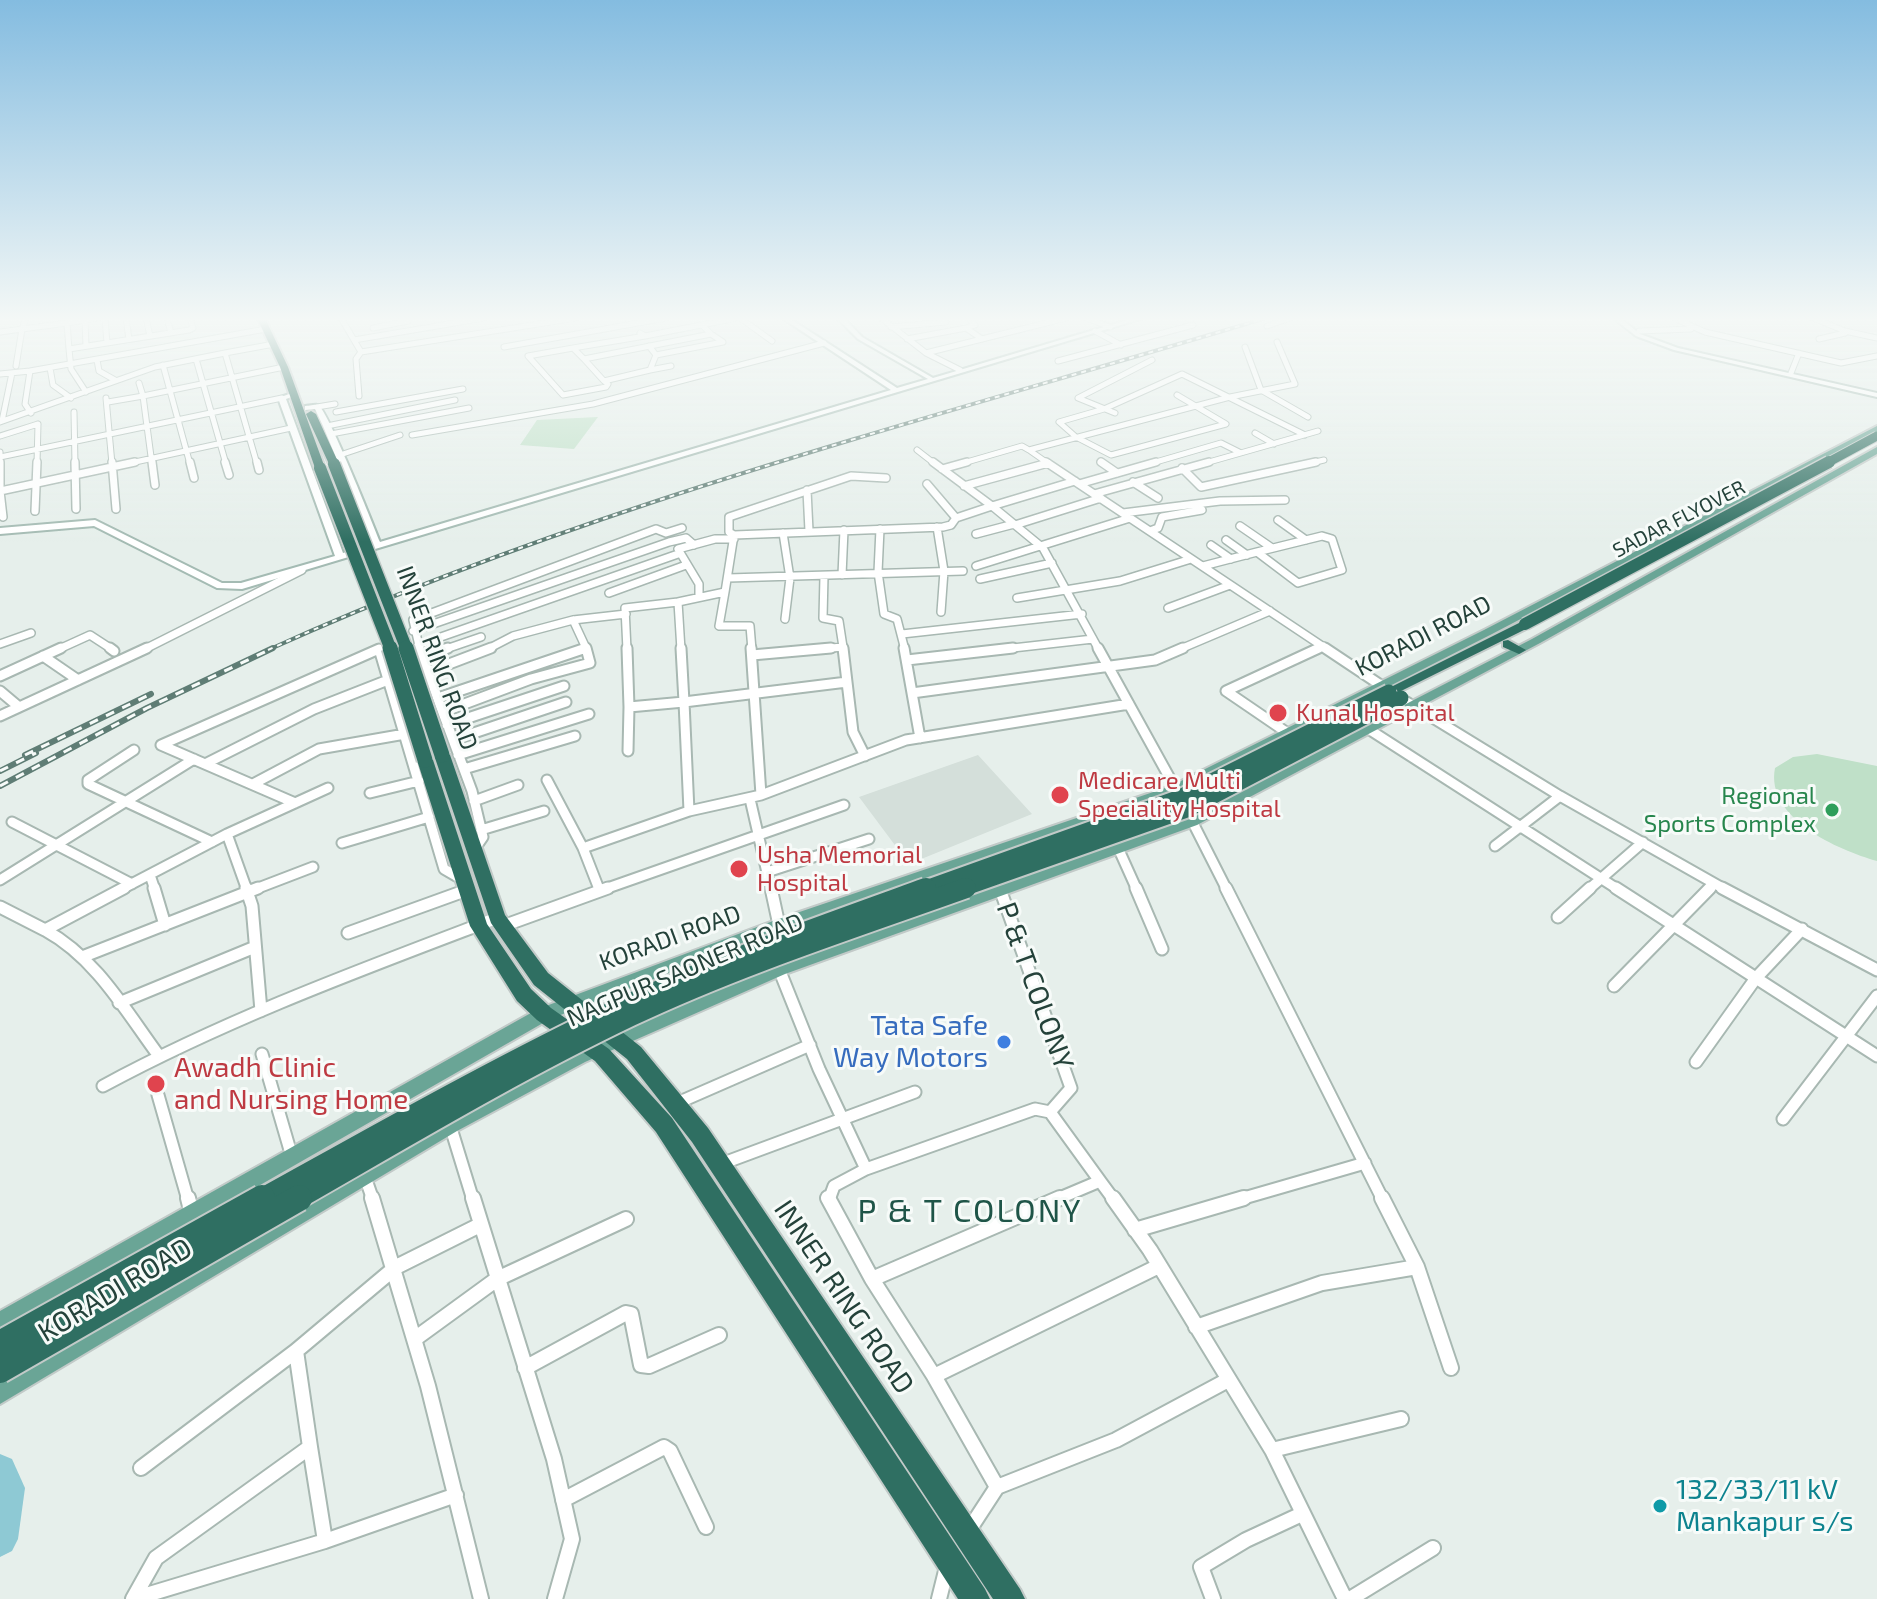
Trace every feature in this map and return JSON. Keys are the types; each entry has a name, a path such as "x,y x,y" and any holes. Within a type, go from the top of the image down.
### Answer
{"highway":[{"name":"INNER RING ROAD","path":"304,393 337,460 398,623 500,922 541,979 571,1003 605,1044"},
{"name":"INNER RING ROAD","path":"295,394 320,468 389,645 444,752 465,885 479,926 524,995 544,1014 605,1044 634,1053 675,1104 721,1164 1010,1599"},
{"name":"SADAR FLYOVER","path":"1532,632 1877,436"},
{"name":"SADAR FLYOVER","path":"1504,641 1532,632 1874,450"},
{"name":"NAGPUR SAONER ROAD","path":"0,1370 446,1114 632,1016 786,952 1187,810 1396,695 1485,657 1504,641"},
{"name":"NAGPUR SAONER ROAD","path":"0,1344 441,1099 599,1018 765,946 1180,797 1504,641"},
{"path":"605,1044 664,1125 975,1599"}],"main road":[{"name":"KORADI ROAD","path":"0,1323 544,1014 786,922 1176,789 1289,734 1396,695 1458,683 1504,641 1732,506 1877,429"},
{"path":"1532,632 1761,517 1874,450"},
{"path":"1732,506 1761,517"},
{"name":"KORADI ROAD","path":"0,1393 450,1125 605,1044 779,969 1000,889 1119,850 1192,821 1370,730 1396,695"},
{"path":"786,922 819,954"},
{"path":"515,1031 550,1072"},
{"path":"108,1261 129,1314"}],"street":[{"path":"35,511 38,424 27,414 24,393 2,396 1,422 27,414 71,398 86,394"},
{"path":"64,393 71,398"},
{"path":"103,393 108,397 116,509"},
{"path":"142,393 155,485"},
{"path":"108,397 159,393"},
{"path":"172,393 194,478"},
{"path":"204,393 229,475"},
{"path":"238,393 259,470"},
{"path":"336,412 443,393"},
{"path":"561,393 586,393"},
{"path":"412,435 584,406 635,393"},
{"path":"0,531 95,523 220,586 242,586 882,393"},
{"path":"1088,393 1078,398 1115,413"},
{"path":"1139,393 1104,409 1059,422 1076,437 1111,455 1226,424 1177,395"},
{"path":"1220,393 1305,435"},
{"path":"1029,450 1249,393"},
{"path":"1266,393 1308,417"},
{"path":"3,517 1,455 295,394"},
{"path":"577,395 584,406"},
{"path":"282,398 340,558"},
{"path":"329,430 343,423 455,400"},
{"path":"343,423 333,404 313,408 329,430 337,460 377,546"},
{"path":"49,406 59,410"},
{"path":"329,430 469,408"},
{"path":"74,412 76,509"},
{"path":"0,436 38,424"},
{"path":"0,491 291,428"},
{"path":"976,534 1015,524 1133,482 1318,431"},
{"path":"1255,433 1274,444"},
{"path":"337,460 400,435"},
{"path":"699,597 699,584 678,554 678,549 734,537 951,525 956,518 992,506 1221,443 1239,452"},
{"path":"942,469 1022,446 1396,695 1560,796 1714,884 1877,970"},
{"path":"917,450 1043,548 1082,614 1176,789 1417,1267 1451,1368"},
{"path":"1182,468 1201,487 1324,460"},
{"path":"1101,462 1117,473"},
{"path":"964,486 1048,463"},
{"path":"734,537 729,532 729,517 851,476 886,478"},
{"path":"1133,482 1158,498"},
{"path":"927,484 956,518"},
{"path":"807,490 809,531"},
{"path":"976,566 1043,548 1127,515 1220,501 1285,500"},
{"path":"1150,531 1158,528 1162,517 1202,510"},
{"path":"1278,520 1306,540"},
{"path":"1240,526 1272,548"},
{"path":"937,527 944,571 941,612"},
{"path":"444,752 447,725 413,631 413,620 656,529 666,533 682,528"},
{"path":"880,529 878,572 884,614 897,619 902,634 920,738"},
{"path":"842,575 844,530"},
{"path":"783,533 790,578 785,619"},
{"path":"1203,566 1256,552 1322,536 1332,539 1341,572 1298,583 1256,552"},
{"path":"734,537 719,626 750,626 761,795"},
{"path":"413,631 669,542 686,538 694,545"},
{"path":"1226,540 1247,555"},
{"path":"1211,545 1231,559"},
{"path":"418,645 678,554"},
{"path":"1017,598 1130,579 1191,559"},
{"path":"980,579 1052,563"},
{"path":"609,593 686,565"},
{"path":"0,716 206,621 302,570"},
{"path":"728,578 963,571"},
{"path":"824,576 823,618 839,621 853,732 865,756"},
{"path":"599,583 626,611 628,751"},
{"path":"1168,608 1230,585"},
{"path":"428,672 499,645 507,638 573,620 725,592"},
{"path":"678,602 689,811"},
{"path":"912,693 1109,669 1155,660 1270,611"},
{"path":"902,634 1082,614"},
{"path":"443,712 531,679 590,663 573,620"},
{"path":"0,644 31,633"},
{"path":"2,672 90,635 114,651"},
{"path":"422,657 481,637"},
{"path":"907,660 1093,639"},
{"path":"1289,734 1226,691 1323,646"},
{"path":"752,655 843,647"},
{"path":"438,698 586,648"},
{"path":"295,803 161,745 379,649 444,869 465,885"},
{"path":"43,656 78,680"},
{"path":"205,764 314,709 388,680"},
{"path":"629,707 847,682"},
{"path":"447,725 564,686"},
{"path":"0,691 19,707"},
{"path":"444,752 566,702"},
{"path":"583,848 689,811 750,799 920,738 1129,704"},
{"path":"444,752 589,714"},
{"path":"1370,730 1877,1056"},
{"path":"253,784 319,749 405,734"},
{"path":"464,769 575,736"},
{"path":"134,750 88,780 88,784 212,842"},
{"path":"444,752 464,769 474,801 483,837 474,850"},
{"path":"0,880 194,759"},
{"path":"547,780 583,848 599,889"},
{"path":"370,793 419,781"},
{"path":"474,801 518,785"},
{"path":"45,930 227,834 328,788"},
{"path":"1495,846 1560,796"},
{"path":"750,799 767,872 786,922"},
{"path":"103,1086 159,1056 261,1011 479,926 500,922 759,838 844,805"},
{"path":"481,830 544,811"},
{"path":"342,843 429,817"},
{"path":"12,822 132,884"},
{"path":"227,834 248,893 261,1011"},
{"path":"767,872 869,839"},
{"path":"1558,917 1643,842"},
{"path":"1119,850 1162,949"},
{"path":"82,957 313,867"},
{"path":"150,875 165,925"},
{"path":"1614,986 1714,884"},
{"path":"348,933 465,885"},
{"name":"P & T COLONY","path":"1000,889 1071,1088 1050,1112"},
{"path":"0,907 63,937 159,1056"},
{"path":"1696,1062 1756,978 1802,929"},
{"path":"119,1003 255,947"},
{"path":"779,969 866,1169"},
{"path":"1783,1119 1877,996"},
{"path":"675,1104 810,1045"},
{"path":"262,1054 292,1157"},
{"path":"721,1164 915,1092"},
{"path":"158,1095 192,1214"},
{"path":"997,1487 934,1376 872,1279 828,1198 834,1186 866,1169 1035,1109 1050,1112 1159,1266 1272,1450 1348,1599 1433,1548"},
{"path":"450,1125 525,1368 572,1539 555,1599"},
{"path":"1135,1230 1259,1191 1365,1163"},
{"path":"365,1177 416,1338 481,1599"},
{"path":"872,1279 1100,1181"},
{"path":"416,1338 497,1279 626,1219"},
{"path":"141,1468 296,1351 396,1267 480,1225"},
{"path":"934,1376 1159,1266"},
{"path":"1196,1327 1322,1283 1417,1267"},
{"path":"525,1368 626,1313 631,1314 641,1365 649,1366 719,1335"},
{"path":"296,1351 325,1541"},
{"path":"966,1534 997,1487 1116,1440 1228,1380"},
{"path":"1272,1450 1401,1419"},
{"path":"310,1447 156,1558 133,1599 325,1541 456,1495"},
{"path":"563,1500 664,1447 670,1451 706,1527"},
{"path":"1213,1599 1201,1567 1246,1540 1302,1514"},
{"path":"939,1599 949,1560"}],"shaded area":[{"path":"978,755 1032,814 909,864 859,797"}],"green space":[{"path":"598,417 574,449 520,445 537,420"},
{"name":"Regional Sports Complex","path":"1817,754 1877,766 1877,861 1825,840 1808,829 1781,802 1775,786 1775,768 1793,757"}],"waterway":[{"path":"0,1471 8,1488 0,1539"}],"railway":[{"path":"268,650 389,598 511,551 761,468 1011,393"},
{"path":"0,786 147,708 273,648"},
{"path":"25,755 151,694"},
{"path":"0,771 36,753"}],"place":[{"name":"Kunal Hospital","path":"1278,713"},
{"name":"Medicare Multi Speciality Hospital","path":"1060,795"},
{"name":"Regional Sports Complex","path":"1832,810"},
{"name":"Usha Memorial Hospital","path":"739,869"},
{"name":"Tata Safe Way Motors","path":"1004,1042"},
{"name":"Awadh Clinic and Nursing Home","path":"156,1084"},
{"name":"132/33/11 kV Mankapur s/s","path":"1660,1506"}],"district":[{"name":"P & T COLONY","path":"970,1211"}]}
